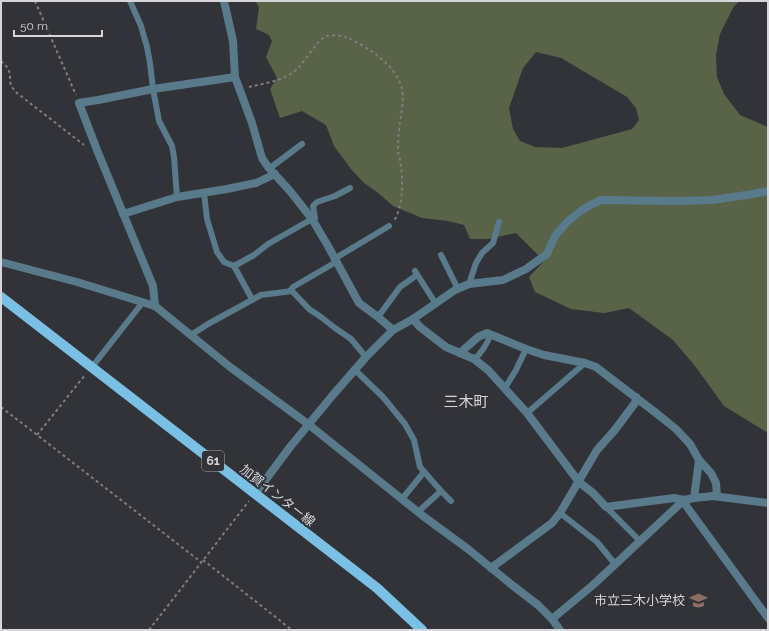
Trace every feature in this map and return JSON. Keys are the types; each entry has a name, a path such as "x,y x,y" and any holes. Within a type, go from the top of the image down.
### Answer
{"main road":[{"name":"加賀インター線","path":"1,297 377,588 422,630"}],"street":[{"path":"224,1 233,41 235,77 252,123 262,158 312,220 359,303 393,330"},
{"path":"155,306 153,286 79,103 153,89 235,77"},
{"path":"123,214 177,197 256,183 272,171"},
{"path":"255,494 308,424 366,357 393,330 413,319 458,289 469,284 503,280 526,269 547,254 555,236 567,222 582,210 600,200 713,200 768,191"},
{"path":"1,262 77,282 155,306 230,367 308,424 538,605 552,619 560,630"},
{"path":"413,319 420,327 446,347 474,359 488,370 527,413 579,482 606,507 674,498 684,500 718,496 768,503"},
{"path":"460,353 478,337 487,333 544,355 585,363 596,367 676,429 690,444 699,460 711,473 716,483 718,496"},
{"path":"491,568 552,523 560,513 597,450 614,431 635,403 636,397"},
{"path":"694,498 699,460"},
{"path":"552,619 594,585 684,500"},
{"path":"684,500 687,507 768,618"}],"lane":[{"path":"130,1 141,26 150,63 153,89 160,121 172,146 177,197"},
{"path":"272,171 302,144"},
{"path":"234,266 254,255 268,244 315,218 313,206 318,202 335,196 350,188"},
{"path":"204,193 207,219 217,252 224,262 234,266 252,300"},
{"path":"469,284 476,263 482,253 493,243 499,222"},
{"path":"290,291 293,287 389,226"},
{"path":"441,255 458,289"},
{"path":"378,317 400,287 416,273 436,304"},
{"path":"191,335 261,295 292,291 309,309 351,339 366,357"},
{"path":"92,367 143,302"},
{"path":"474,359 478,356 487,343 490,334"},
{"path":"505,388 526,349"},
{"path":"527,413 585,363"},
{"path":"355,370 383,397 405,424 414,440 420,467 440,491 452,501"},
{"path":"402,499 424,472"},
{"path":"418,512 440,491"},
{"path":"606,507 640,541"},
{"path":"560,513 597,542 615,564"}],"path":[{"path":"35,1 79,103"},
{"path":"240,89 272,82 289,75 298,68 318,42 328,35 344,36 365,47 387,63 395,74 402,88 403,102 398,151 401,167 401,205 397,216 389,226"},
{"path":"1,61 8,68 11,86 17,94 82,144 97,150"},
{"path":"37,435 92,367"},
{"path":"1,407 292,630"},
{"path":"149,630 242,510"}],"green space":[{"path":"255,1 740,1 734,6 720,34 716,55 717,77 724,94 740,115 768,127 768,433 724,406 695,366 673,340 629,308 604,313 571,309 535,292 529,277 544,261 516,233 488,239 470,239 464,225 448,221 422,218 393,206 364,183 351,169 334,146 326,125 302,111 280,118 270,89 277,78 266,57 272,41 269,35 256,29 259,7","holes":["536,52 561,58 627,97 636,108 639,120 632,129 562,148 535,147 520,141 513,129 509,108 523,68"]}],"place":[{"name":"市立三木小学校","path":"698,600"}],"district":[{"name":"三木町","path":"466,402"}]}
